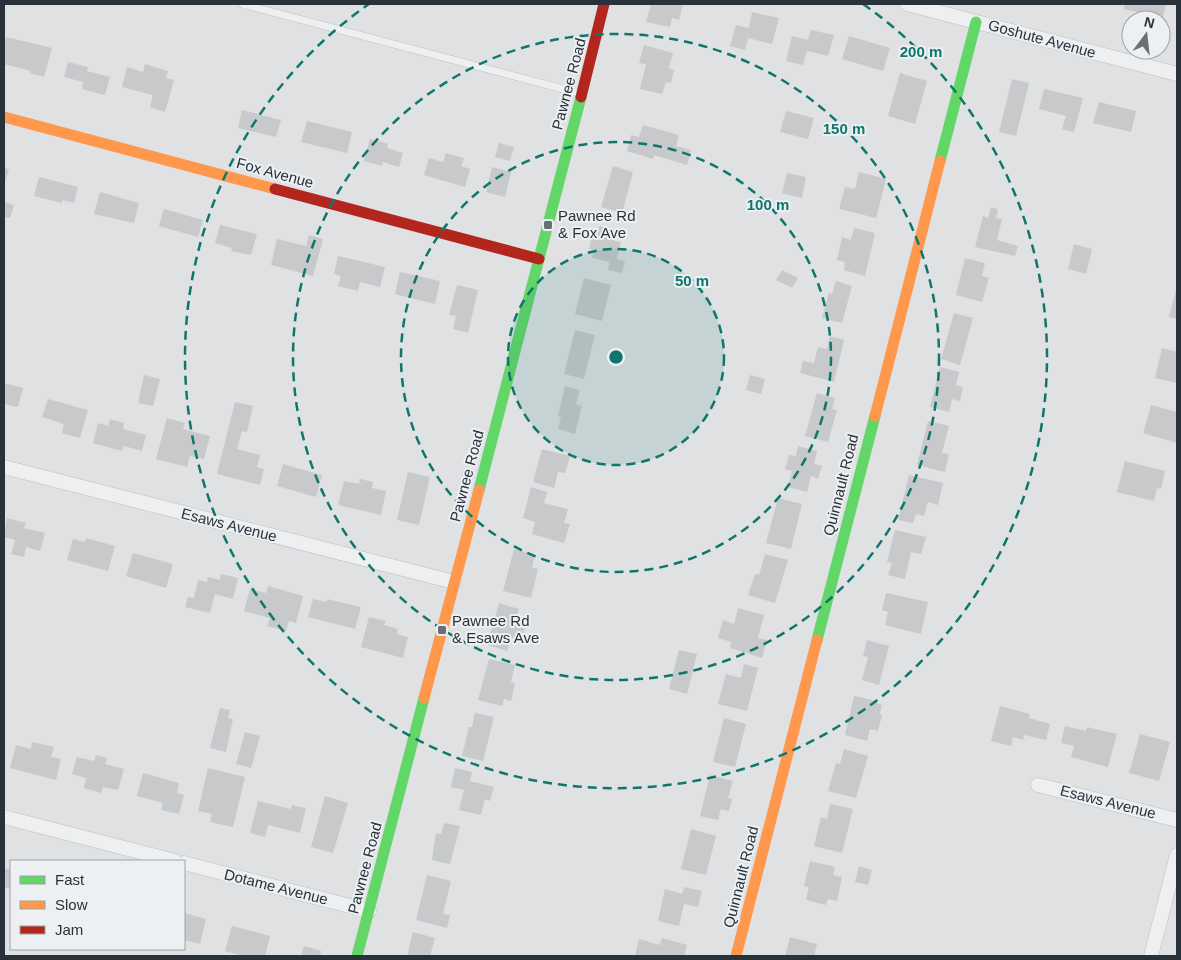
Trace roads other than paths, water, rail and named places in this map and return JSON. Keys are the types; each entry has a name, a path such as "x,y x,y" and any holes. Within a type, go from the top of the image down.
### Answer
{"street":[{"name":"Pawnee Road","path":"358,956 604,4"},
{"name":"Goshute Avenue","path":"907,4 1177,74"},
{"name":"Quinnault Road","path":"736,956 976,22"},
{"name":"Fox Avenue","path":"4,117 539,258"},
{"name":"Esaws Avenue","path":"4,467 454,582"},
{"name":"Esaws Avenue","path":"1038,785 1177,820"},
{"path":"4,817 171,860"},
{"path":"1151,956 1177,855"},
{"name":"Dotame Avenue","path":"185,864 369,911"}],"lane":[{"path":"242,4 582,94"}],"place":[{"name":"Pawnee Rd & Fox Ave","path":"548,225"},
{"name":"Pawnee Rd & Esaws Ave","path":"442,630"}]}
